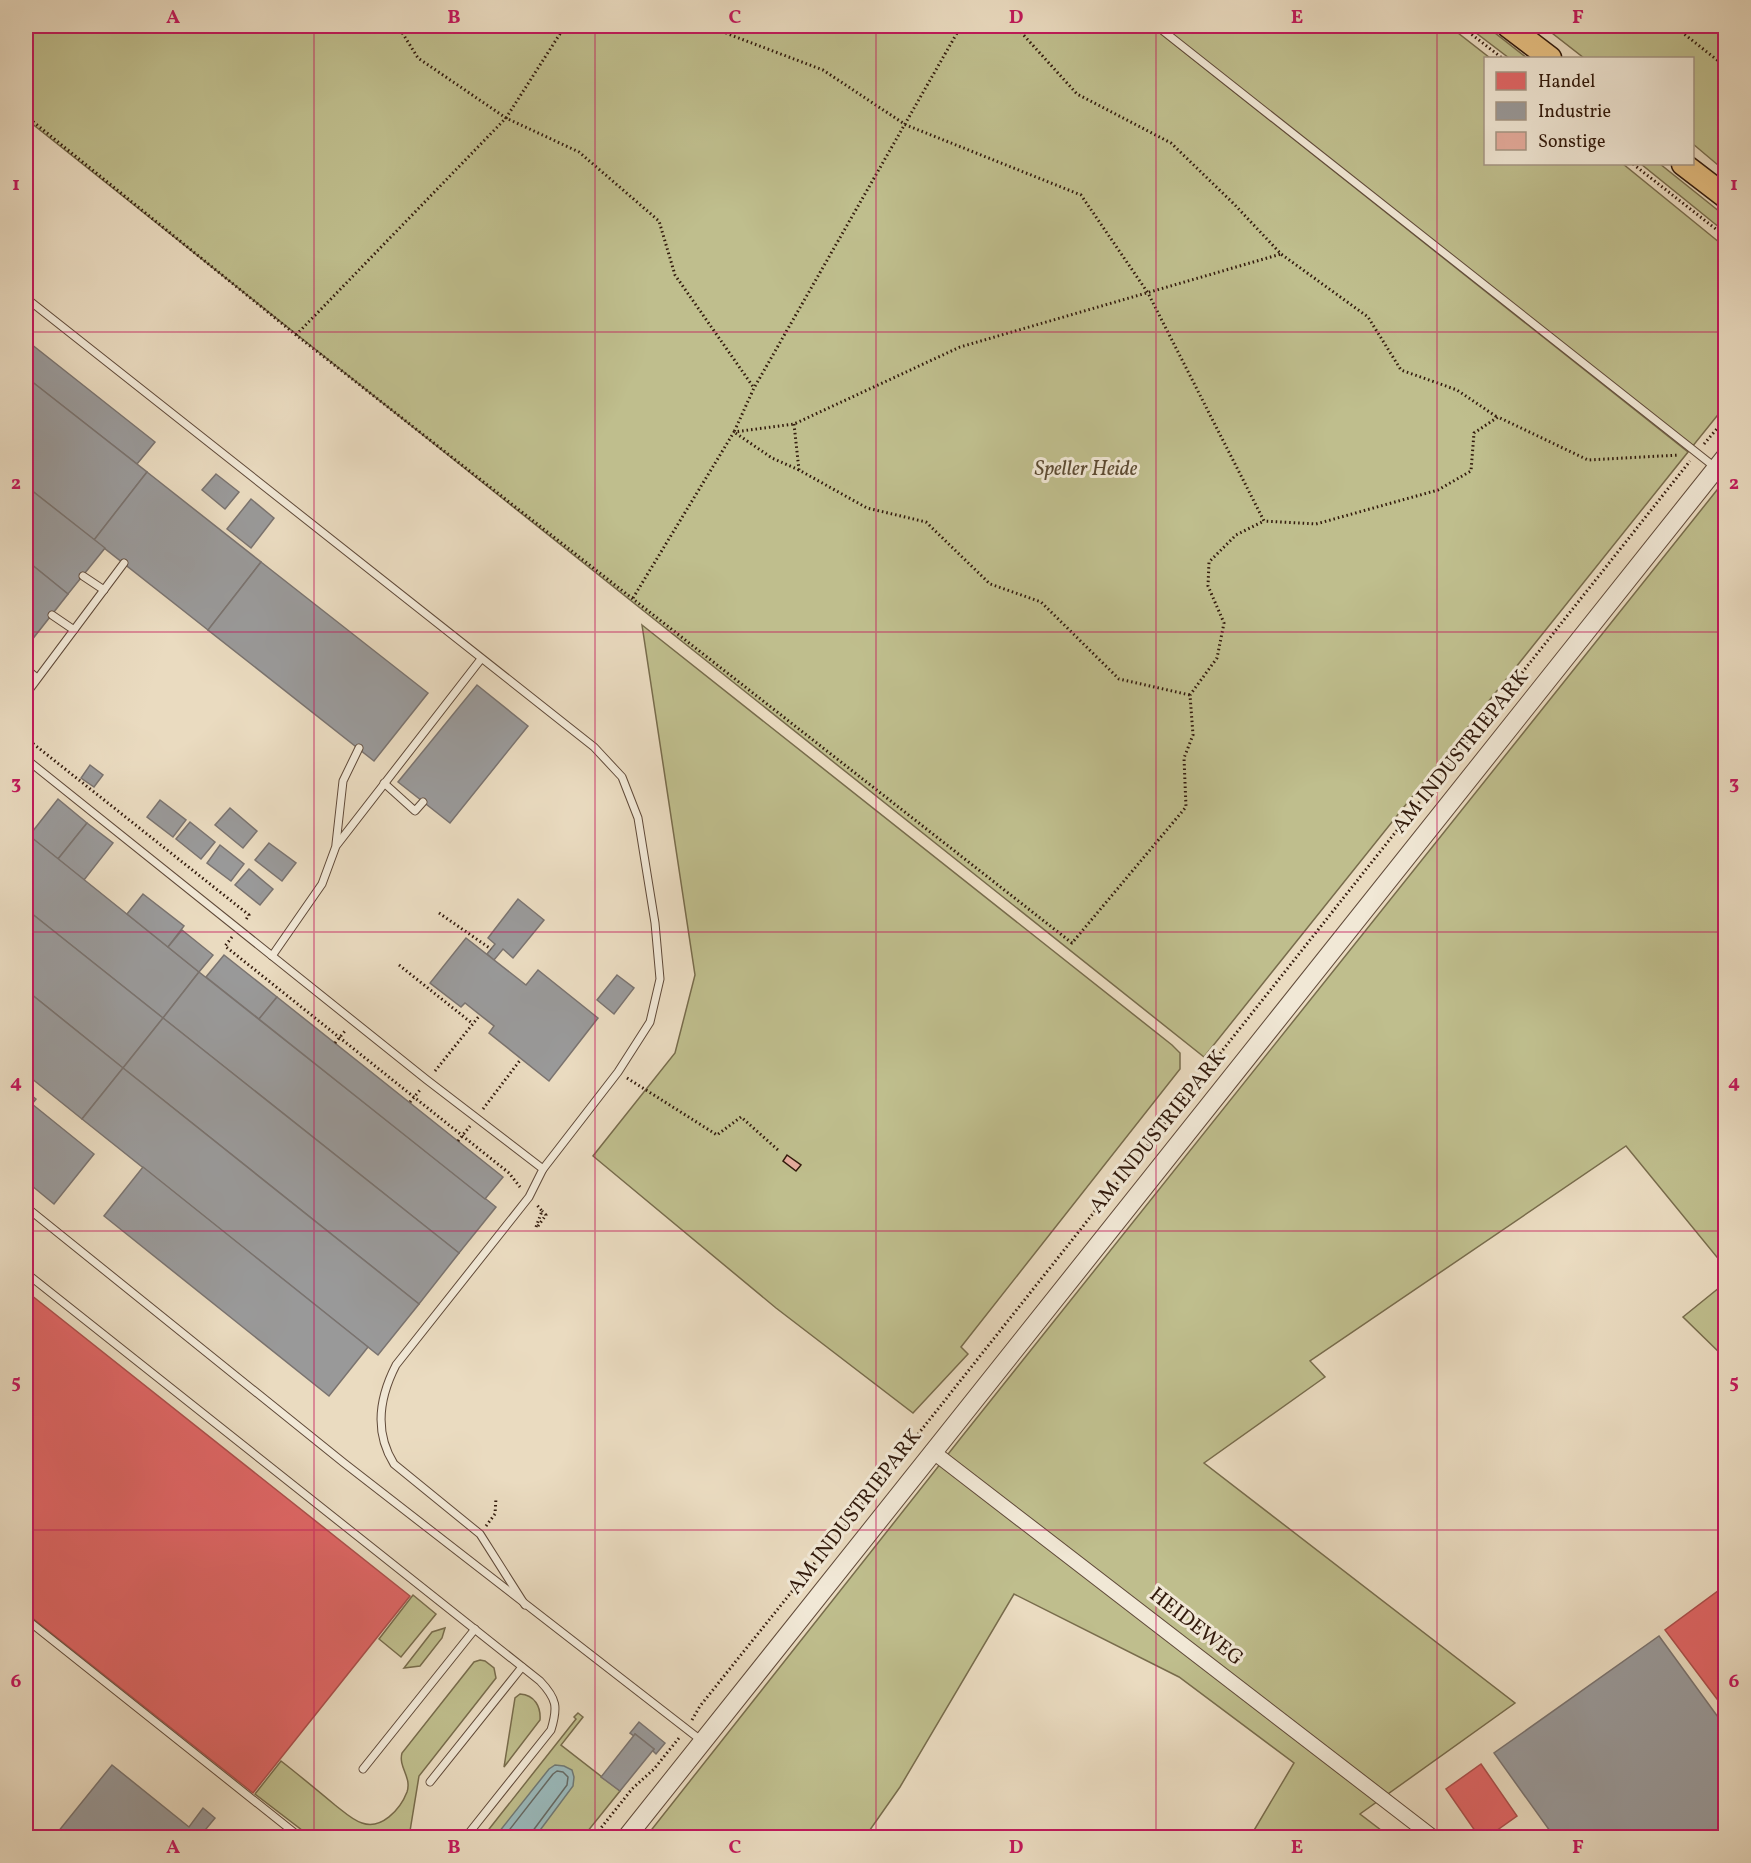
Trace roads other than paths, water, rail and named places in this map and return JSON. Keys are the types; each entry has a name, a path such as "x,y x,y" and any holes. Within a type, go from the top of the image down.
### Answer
{"main road":[{"path":"1508,26 1549,57"},
{"path":"1684,165 1725,197"}],"street":[{"name":"AM INDUSTRIEPARK","path":"626,1838 1721,462"},
{"name":"HEIDEWEG","path":"932,1451 1434,1838"}],"lane":[{"path":"1156,26 1696,454 1721,462"},
{"path":"26,298 594,747 622,777 638,818 655,923 660,979 650,1022 618,1072 543,1169 529,1197 396,1365 383,1395 380,1412 385,1450 394,1464 480,1534 525,1605"},
{"path":"26,694 124,563"},
{"path":"83,576 104,590"},
{"path":"52,615 74,630"},
{"path":"336,846 481,659"},
{"path":"26,669 37,678"},
{"path":"272,956 322,884 336,846 343,781 359,748"},
{"path":"26,759 427,1080 543,1169"},
{"path":"384,783 416,811 423,802"},
{"path":"26,1207 335,1456 702,1741"},
{"path":"26,1273 475,1629 550,1692 556,1704 551,1730 465,1838"},
{"path":"26,1620 301,1838"},
{"path":"363,1769 475,1629"},
{"path":"430,1782 522,1667"}],"water":[{"path":"555,1765 572,1770 573,1786 535,1837 495,1837 549,1769"}],"park label":[{"name":"Speller Heide","path":"1086,469"}]}
